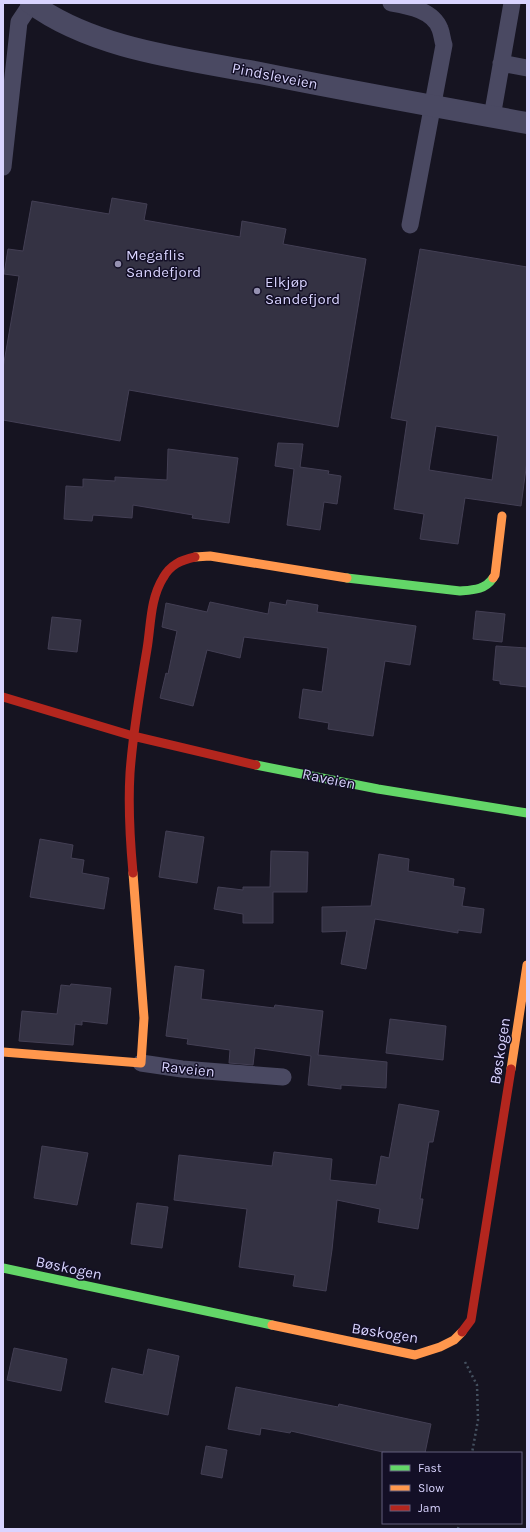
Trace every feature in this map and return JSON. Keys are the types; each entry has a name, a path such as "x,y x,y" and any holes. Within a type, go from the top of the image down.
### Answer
{"street":[{"name":"Pindsleveien","path":"31,3 67,25 118,44 432,107 527,123"},
{"path":"132,736 155,601 162,579 169,569 182,561 193,557 210,556 317,574 460,591 475,590 488,585 495,575 502,516"},
{"name":"Raveien","path":"3,697 132,736 204,754 352,784 527,813"},
{"name":"Raveien","path":"3,1052 141,1063 144,1019 129,812 132,736"},
{"name":"Bøskogen","path":"3,1268 415,1355 437,1350 463,1333 471,1320 527,965"}],"lane":[{"path":"3,167 19,22 31,3"},
{"path":"391,3 416,8 428,15 440,27 444,44 410,225"},
{"path":"492,117 512,3"},
{"path":"501,63 527,68"},
{"name":"Raveien","path":"141,1063 182,1069 283,1077"}],"path":[{"path":"454,1340 477,1385 478,1420 472,1452"}],"building":[{"path":"112,198 147,204 144,220 240,237 242,221 286,229 283,244 366,259 338,427 129,390 120,441 3,420 3,368 19,276 4,274 8,249 23,251 32,201 109,214"},
{"path":"420,249 527,267 527,461 521,506 465,498 458,544 420,539 424,514 394,509 407,421 391,418","holes":["436,426 498,436 492,480 429,470"]},
{"path":"278,443 303,444 300,467 329,471 328,474 341,476 337,504 324,502 320,530 287,525 294,469 275,466"},
{"path":"168,449 238,458 229,523 192,518 193,515 133,505 132,518 93,515 92,521 64,519 66,486 83,487 83,479 115,481 115,477 167,480"},
{"path":"287,600 318,605 317,612 416,626 410,665 385,661 373,736 328,729 329,723 299,718 303,689 322,692 328,648 244,637 240,658 207,650 193,706 160,698 166,673 168,674 177,631 162,627 166,603 207,612 210,602 268,614 270,602 286,605"},
{"path":"476,611 505,614 502,642 473,639"},
{"path":"52,617 81,620 77,652 48,649"},
{"path":"496,646 527,648 527,687 500,684 500,681 493,680"},
{"path":"166,831 204,837 197,883 159,877"},
{"path":"40,839 73,845 71,858 84,860 82,873 109,878 104,909 30,897"},
{"path":"271,851 308,852 307,892 273,892 273,923 243,923 243,914 214,909 218,887 243,890 243,887 270,887"},
{"path":"379,854 409,859 408,871 454,879 453,886 465,888 462,906 484,909 481,933 458,930 458,933 375,919 366,969 341,964 347,931 322,932 322,907 371,906"},
{"path":"175,966 204,970 201,999 274,1008 275,1005 323,1011 318,1055 387,1062 386,1088 341,1085 341,1089 308,1085 311,1056 255,1048 253,1065 229,1063 230,1050 187,1044 188,1039 166,1036"},
{"path":"71,984 111,988 107,1024 82,1021 82,1025 75,1024 73,1045 19,1041 22,1011 57,1014 61,985 70,986"},
{"path":"390,1019 446,1026 443,1060 386,1053"},
{"path":"399,1104 439,1111 433,1142 429,1142 420,1199 423,1199 418,1229 378,1222 380,1209 337,1200 326,1291 293,1286 295,1275 239,1267 247,1209 174,1200 179,1155 272,1166 274,1152 332,1159 330,1180 376,1185 381,1156 389,1158"},
{"path":"42,1146 88,1153 77,1205 34,1198"},
{"path":"137,1203 168,1207 162,1248 131,1244"},
{"path":"14,1348 67,1359 61,1391 7,1380"},
{"path":"148,1349 179,1356 168,1415 105,1402 112,1368 143,1375"},
{"path":"236,1387 338,1407 339,1404 431,1424 425,1452 383,1452 291,1431 290,1433 261,1428 260,1435 228,1429"},
{"path":"206,1446 227,1450 222,1478 201,1474"}],"traffic: fast":[{"path":"347,578 460,591 474,590 482,587 493,578"},
{"path":"256,765 378,789 527,813"},
{"path":"3,1268 272,1325"}],"traffic: slow":[{"path":"493,578 495,575 502,516"},
{"path":"195,557 210,556 347,578"},
{"path":"3,1052 141,1063 144,1018 133,873"},
{"path":"511,1069 527,965"},
{"path":"272,1325 415,1355 440,1347 454,1340 462,1332"}],"traffic: jam":[{"path":"133,873 129,798 131,757 153,603 159,586 166,573 173,566 195,557"},
{"path":"3,697 133,736 256,765"},
{"path":"462,1332 471,1320 511,1069"}],"place":[{"name":"Megaflis Sandefjord","path":"118,264"},
{"name":"Elkjøp Sandefjord","path":"257,291"}]}
